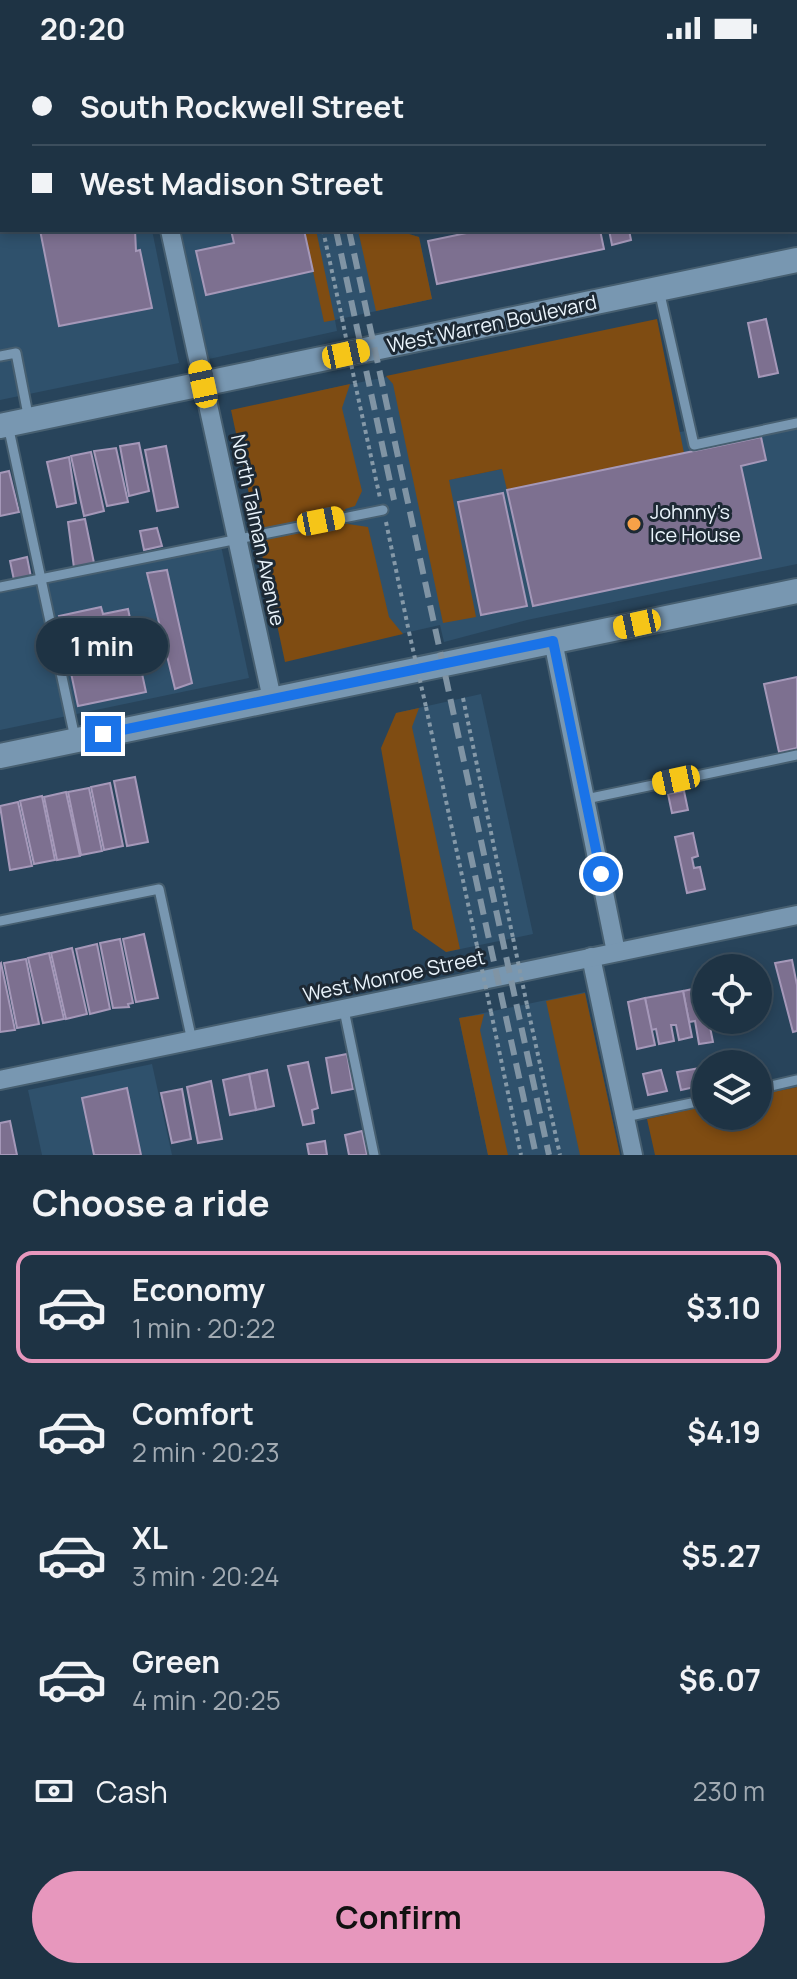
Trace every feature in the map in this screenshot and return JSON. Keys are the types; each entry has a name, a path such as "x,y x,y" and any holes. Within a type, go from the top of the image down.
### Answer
{"main road":[{"name":"West Warren Boulevard","path":"13,424 797,260"},
{"path":"0,756 797,591"}],"street":[{"name":"North Talman Avenue","path":"170,232 272,699"},
{"path":"553,641 616,952"},
{"name":"West Monroe Street","path":"0,1080 797,915"},
{"path":"591,957 633,1155"}],"lane":[{"path":"659,289 694,445 797,423"},
{"path":"0,356 16,353 13,424 41,578 76,740"},
{"path":"0,587 383,510"},
{"path":"586,799 797,755"},
{"path":"0,921 159,889 192,1041"},
{"path":"344,1010 374,1155"},
{"path":"772,1086 797,1080"},
{"path":"625,1117 692,1103"}],"path":[{"path":"323,232 355,383"},
{"path":"409,632 521,1155"},
{"path":"463,698 560,1155"}],"shaded area":[{"path":"0,232 152,232 179,363 0,400"},
{"path":"181,232 408,232 419,237 432,299 335,320 337,331 209,359"},
{"path":"304,232 316,232 335,320 324,322"},
{"path":"358,232 408,232 419,237 432,299 376,311"},
{"path":"657,319 684,453 507,490 502,469 449,480 476,617 443,623 393,384 386,376"},
{"path":"425,369 448,480 690,430 693,444 797,423 797,564 527,620 444,642 440,625 374,640 318,391"},
{"path":"350,384 342,408 362,491 355,506 345,509 348,524 368,527 389,617 403,634 285,662 231,410"},
{"path":"220,541 249,678 0,730 0,587"},
{"path":"481,694 533,934 446,952 396,713"},
{"path":"419,708 412,727 460,949 446,952 413,929 381,748 396,713"},
{"path":"585,992 620,1155 488,1155 459,1018"},
{"path":"585,993 620,1155 580,1155 546,1001"},
{"path":"484,1014 480,1030 508,1155 488,1155 459,1018"},
{"path":"152,1064 172,1155 42,1155 28,1090"},
{"path":"797,1087 797,1155 655,1155 647,1119 692,1109 692,1130 772,1130 772,1092"}],"building":[{"path":"40,232 135,232 136,251 140,250 152,308 59,326"},
{"path":"231,232 304,232 313,271 206,295 196,251 234,243"},
{"path":"471,232 600,232 604,249 437,284 428,241"},
{"path":"609,232 629,232 631,240 612,245"},
{"path":"766,319 778,373 759,377 748,323"},
{"name":"Johnny's Ice House","path":"761,437 766,460 741,466 761,558 533,606 507,490"},
{"path":"139,443 149,491 129,496 120,446"},
{"path":"166,446 178,507 157,511 145,450"},
{"path":"116,448 128,502 107,506 94,451"},
{"path":"91,452 104,511 84,516 71,456"},
{"path":"69,457 76,503 57,507 47,462"},
{"path":"9,471 19,512 0,516 0,473"},
{"path":"503,493 527,606 481,615 458,502"},
{"path":"85,519 94,563 74,568 68,522"},
{"path":"157,528 162,546 144,550 140,531"},
{"path":"27,557 31,577 14,580 10,561"},
{"path":"167,570 192,683 175,689 147,573"},
{"path":"101,607 103,614 128,609 146,692 78,706 59,616"},
{"path":"797,677 797,748 779,752 764,684"},
{"path":"135,777 148,842 127,846 114,781"},
{"path":"110,783 123,846 104,850 91,787"},
{"path":"89,788 102,851 81,855 68,792"},
{"path":"684,791 688,810 672,813 668,794"},
{"path":"66,792 80,856 57,860 44,797"},
{"path":"42,796 55,860 34,864 20,801"},
{"path":"18,802 32,866 10,870 0,806"},
{"path":"693,833 698,856 692,858 694,868 700,867 705,889 687,893 675,837"},
{"path":"144,934 158,998 136,1002 123,939"},
{"path":"120,939 133,1003 128,1004 129,1007 113,1008 100,943"},
{"path":"97,944 110,1009 90,1014 76,949"},
{"path":"72,948 87,1014 66,1019 51,953"},
{"path":"49,953 64,1019 43,1023 28,958"},
{"path":"26,959 39,1024 17,1028 4,963"},
{"path":"792,960 797,985 797,1031 793,1032 775,963"},
{"path":"0,964 15,1030 0,1032"},
{"path":"692,989 692,1022 689,1022 683,991"},
{"path":"683,991 692,1037 679,1040 676,1025 671,1025 674,1041 659,1044 656,1029 651,1030 645,998"},
{"path":"645,998 655,1045 637,1049 628,1002"},
{"path":"697,1034 711,1034 713,1042 699,1044"},
{"path":"347,1054 353,1089 332,1093 326,1058"},
{"path":"308,1062 318,1108 312,1110 314,1123 303,1125 288,1066"},
{"path":"692,1069 692,1088 681,1090 677,1072"},
{"path":"267,1070 274,1106 256,1110 249,1074"},
{"path":"661,1070 667,1091 648,1095 643,1074"},
{"path":"249,1074 256,1110 230,1115 223,1080"},
{"path":"211,1081 222,1139 198,1143 187,1087"},
{"path":"127,1088 141,1155 94,1155 82,1098"},
{"path":"182,1089 191,1139 172,1143 161,1093"},
{"path":"10,1121 17,1155 0,1155 0,1123"},
{"path":"362,1131 367,1155 349,1155 345,1135"},
{"path":"325,1141 327,1155 309,1155 307,1144"}],"railway":[{"path":"336,232 394,500"},
{"path":"349,232 549,1155"},
{"path":"470,852 536,1155"}],"place":[{"name":"Johnny's Ice House","path":"634,524"}],"route":[{"path":"103,734 553,641 601,874"}]}
